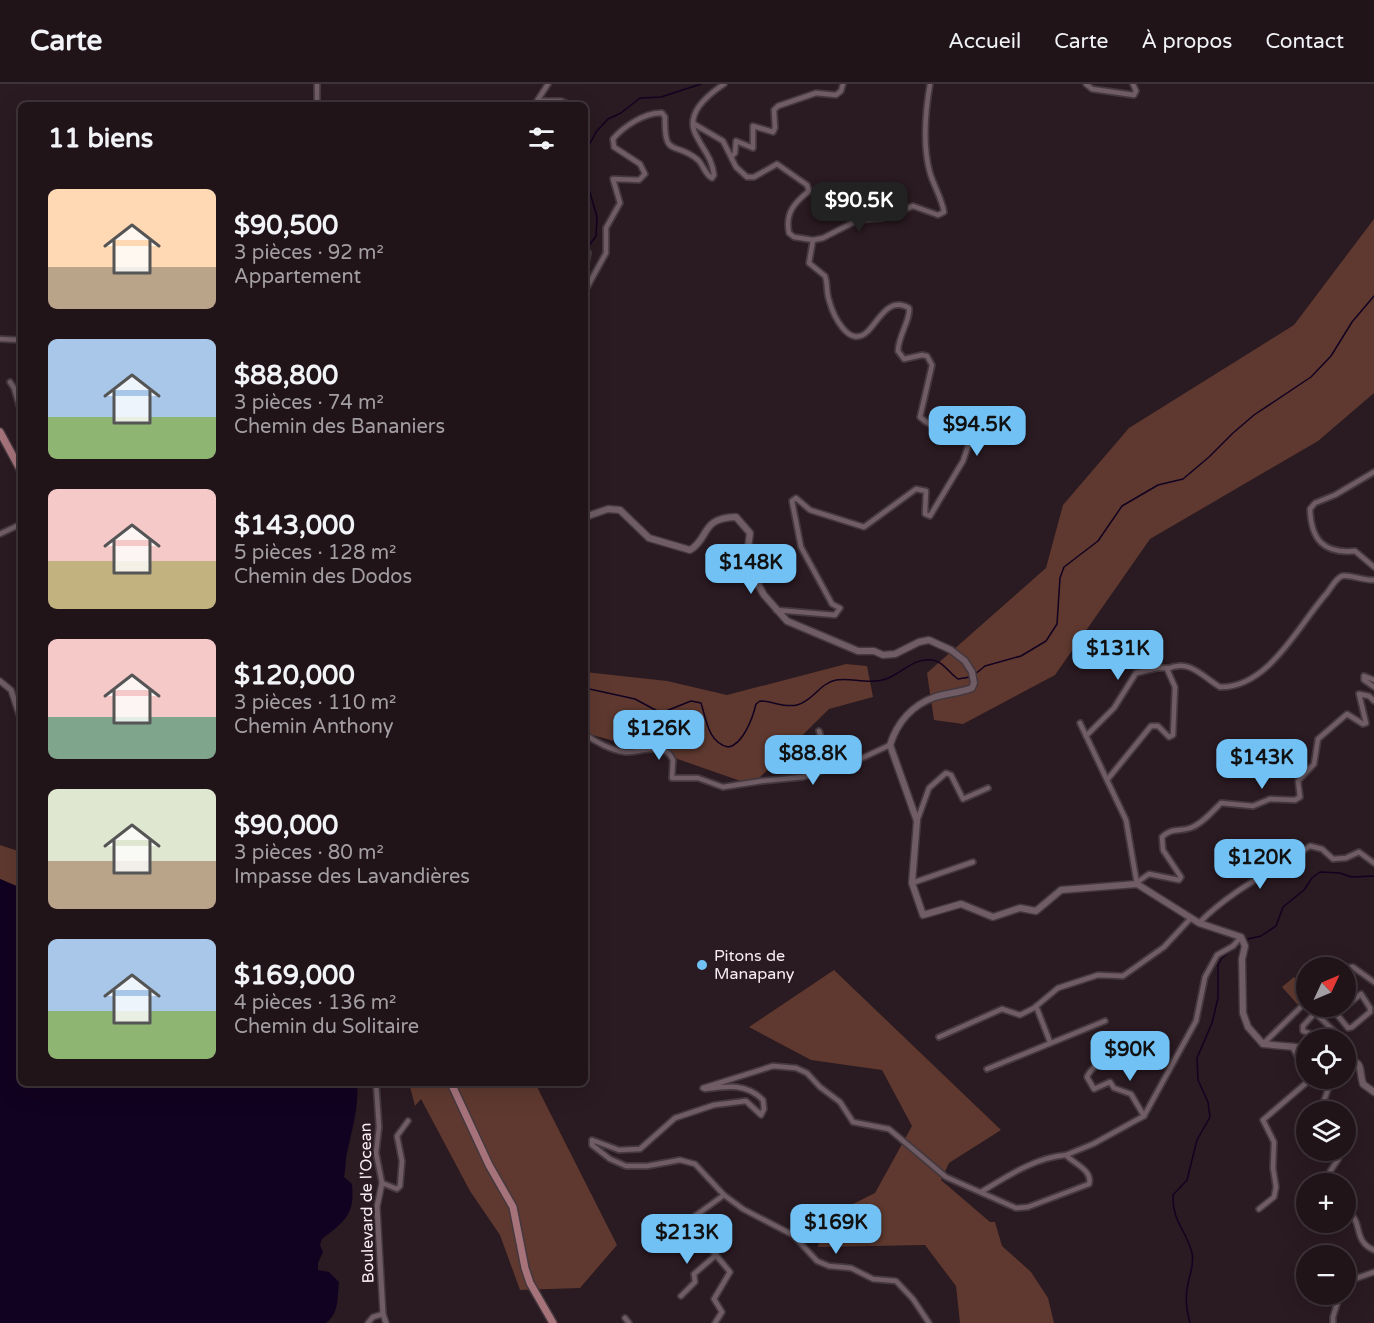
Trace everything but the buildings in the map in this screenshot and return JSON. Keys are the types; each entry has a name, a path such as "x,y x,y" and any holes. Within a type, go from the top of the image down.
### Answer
{"main road":[{"path":"0,432 18,465"},
{"path":"588,516 608,509 617,510 649,538 690,550 699,543 703,533 711,524 736,517 750,532 747,556 751,572 776,610 791,623 858,651 891,655 919,642 929,640 966,661 972,672 974,683 972,688 936,697 913,710 900,723 890,745 917,821 912,883 923,915 961,904 993,917 1020,908 1036,911 1061,890 1136,884 1199,923 1240,937 1245,946 1242,959 1243,1018 1263,1044 1296,1047"},
{"path":"1356,1061 1360,1065 1363,1084 1374,1092"},
{"path":"452,1086 489,1165 513,1208 527,1275 553,1323"}],"street":[{"path":"316,102 317,84"},
{"path":"548,84 537,101 564,102"},
{"path":"588,286 608,249 606,228 620,203 613,179 639,180 645,174 640,164 614,147 613,139 634,122 662,112 665,117 664,132 668,143 675,149 695,158 712,178 714,175 711,159 694,133 694,124 697,109 703,99 724,84"},
{"path":"732,156 735,153 736,141 748,148 753,148 753,126 773,132 775,128 774,110 778,106 816,93 836,95 841,91 843,84"},
{"path":"694,124 723,141 741,173 747,177 754,177 777,164 807,185 808,191 792,206 787,222 791,236 813,240 830,236 858,220 882,218 906,207 913,206 938,215 944,212 930,172 925,143 930,84"},
{"path":"1086,84 1092,88 1134,95 1136,91 1133,84"},
{"path":"776,610 835,615 840,609 832,604 805,554 792,501 796,498 800,499 810,510 864,527 916,489 922,489 926,491 927,499 925,514 930,516 963,461 977,420 965,418 940,428 929,426 920,417 932,365 927,356 904,359 898,351 900,332 910,314 909,308 894,305 884,310 864,334 857,337 849,335 833,314 827,296 825,276 809,263 813,240"},
{"path":"0,339 18,340"},
{"path":"10,382 15,388 18,400"},
{"path":"1374,472 1335,495 1315,503 1310,509 1310,519 1320,543 1328,550 1340,553 1355,552 1374,567"},
{"path":"0,534 18,525"},
{"path":"1086,736 1114,708 1137,673 1156,668 1191,667 1220,687 1241,684 1252,678 1286,648 1319,601 1339,578 1343,576 1374,580"},
{"path":"1107,780 1151,726 1158,726 1169,737 1173,735 1176,696 1175,687 1168,675 1168,668"},
{"path":"1374,680 1364,676 1364,680 1374,687"},
{"path":"0,681 11,690 18,711"},
{"path":"1080,723 1126,820 1136,884 1149,874 1179,880 1181,877 1163,850 1162,837 1171,830 1188,829 1196,825 1221,803 1253,807 1270,799 1295,800 1300,797 1298,781 1314,764 1318,739 1347,714 1363,724 1366,723 1366,713 1359,694 1364,694 1374,700"},
{"path":"819,731 834,768"},
{"path":"588,736 618,751 630,752 650,748 666,752 673,760 670,771 672,778 698,778 723,787 803,777 834,768 890,745"},
{"path":"798,747 812,745 825,749"},
{"path":"917,821 928,788 946,773 951,775 963,799 988,788"},
{"path":"1199,923 1214,909 1258,878 1310,846 1322,849 1333,859 1346,858 1359,852 1374,863"},
{"path":"912,883 973,862"},
{"path":"939,1037 1002,1009 1020,1015 1036,1006 1058,988 1080,983 1091,977 1123,976 1164,947 1191,918"},
{"path":"981,1192 1015,1172 1093,1144 1144,1116 1196,1021 1205,977 1217,955 1233,946 1240,937"},
{"path":"1356,968 1374,982"},
{"path":"1339,1017 1348,1028 1370,1012 1361,994 1356,998"},
{"path":"1036,1006 1050,1042"},
{"path":"1263,1044 1296,1014"},
{"path":"1303,1029 1312,1017"},
{"path":"1320,1017 1332,1029"},
{"path":"987,1069 1105,1021"},
{"path":"1292,1046 1296,1053"},
{"path":"1113,1052 1102,1056 1099,1065 1087,1077 1094,1089 1110,1082 1114,1088 1131,1094 1144,1116"},
{"path":"930,1323 913,1299 896,1281 878,1281 850,1268 830,1266 817,1261 793,1234 744,1209 724,1195 695,1164 680,1160 647,1166 626,1166 610,1159 592,1145 592,1140 626,1151 640,1149 675,1118 729,1101 746,1101 761,1114 764,1109 763,1100 754,1092 739,1087 703,1088 773,1066 788,1067 807,1074 840,1102 853,1122 889,1129 946,1177 1016,1208 1028,1208 1089,1184 1091,1178 1089,1173 1066,1155"},
{"name":"Boulevard de l'Ocean","path":"376,1086 379,1127 376,1153 382,1183 377,1207 383,1314 386,1323"},
{"path":"1260,1209 1274,1197 1276,1187 1273,1167 1274,1142 1263,1120 1299,1089"},
{"path":"382,1183 400,1189 402,1161 397,1136 408,1121"},
{"path":"715,1323 722,1312 714,1299 729,1272 690,1224 695,1216 724,1195"},
{"path":"1356,1224 1362,1243 1374,1250"},
{"path":"681,1296 695,1282 694,1274 716,1255"},
{"path":"1356,1278 1374,1272"},
{"path":"1333,1323 1337,1305"},
{"path":"368,1323 373,1317 383,1314"},
{"path":"625,1318 629,1323"}],"shaded area":[{"path":"1374,219 1374,393 1318,441 1150,539 1055,675 963,724 934,720 927,673 1046,568 1063,505 1129,428 1294,325"},
{"path":"846,664 867,666 873,697 829,709 752,785 669,756 588,734 588,672 667,681 727,695"},
{"path":"0,845 18,851 18,887 0,879"},
{"path":"0,879 18,887 18,1086 357,1086 357,1092 344,1177 352,1184 352,1203 347,1216 322,1239 320,1245 323,1252 318,1263 318,1270 329,1272 339,1282 336,1309 326,1323 0,1323"},
{"path":"834,970 1001,1130 949,1163 941,1180 990,1222 995,1222 1002,1246 1031,1272 1048,1298 1054,1323 960,1323 956,1286 925,1245 818,1247 823,1219 875,1193 912,1126 882,1070 811,1060 749,1027"},
{"path":"1294,977 1296,979 1296,1003 1282,987"},
{"path":"410,1086 539,1086 538,1089 617,1245 580,1288 520,1290 500,1235 470,1191 421,1099 415,1106"}],"waterway":[{"path":"588,147 596,132 608,119 621,113 640,98 661,97 701,84"},
{"path":"588,186 597,217 596,236 588,247"},
{"path":"974,675 985,666 1021,656 1046,641 1057,624 1060,578 1064,567 1098,541 1122,506 1158,485 1183,479 1254,415 1311,377 1331,356 1352,322 1374,296"},
{"path":"588,689 635,699 661,713 691,701 701,703 712,735 721,745 728,747 743,736 756,704 760,701 788,706 797,705 808,700 830,682 841,679 879,681 925,660 936,661 958,679 970,677"},
{"path":"1248,939 1261,936 1276,926 1283,907 1304,890 1312,878 1320,872 1340,873 1351,877 1374,876"},
{"path":"1190,1323 1186,1298 1193,1258 1177,1219 1173,1195 1187,1180 1197,1140 1210,1117 1208,1102 1198,1080 1197,1058 1212,1023 1218,998 1218,965 1222,958 1240,943"}],"place":[{"name":"Pitons de Manapany","path":"702,965"}]}
